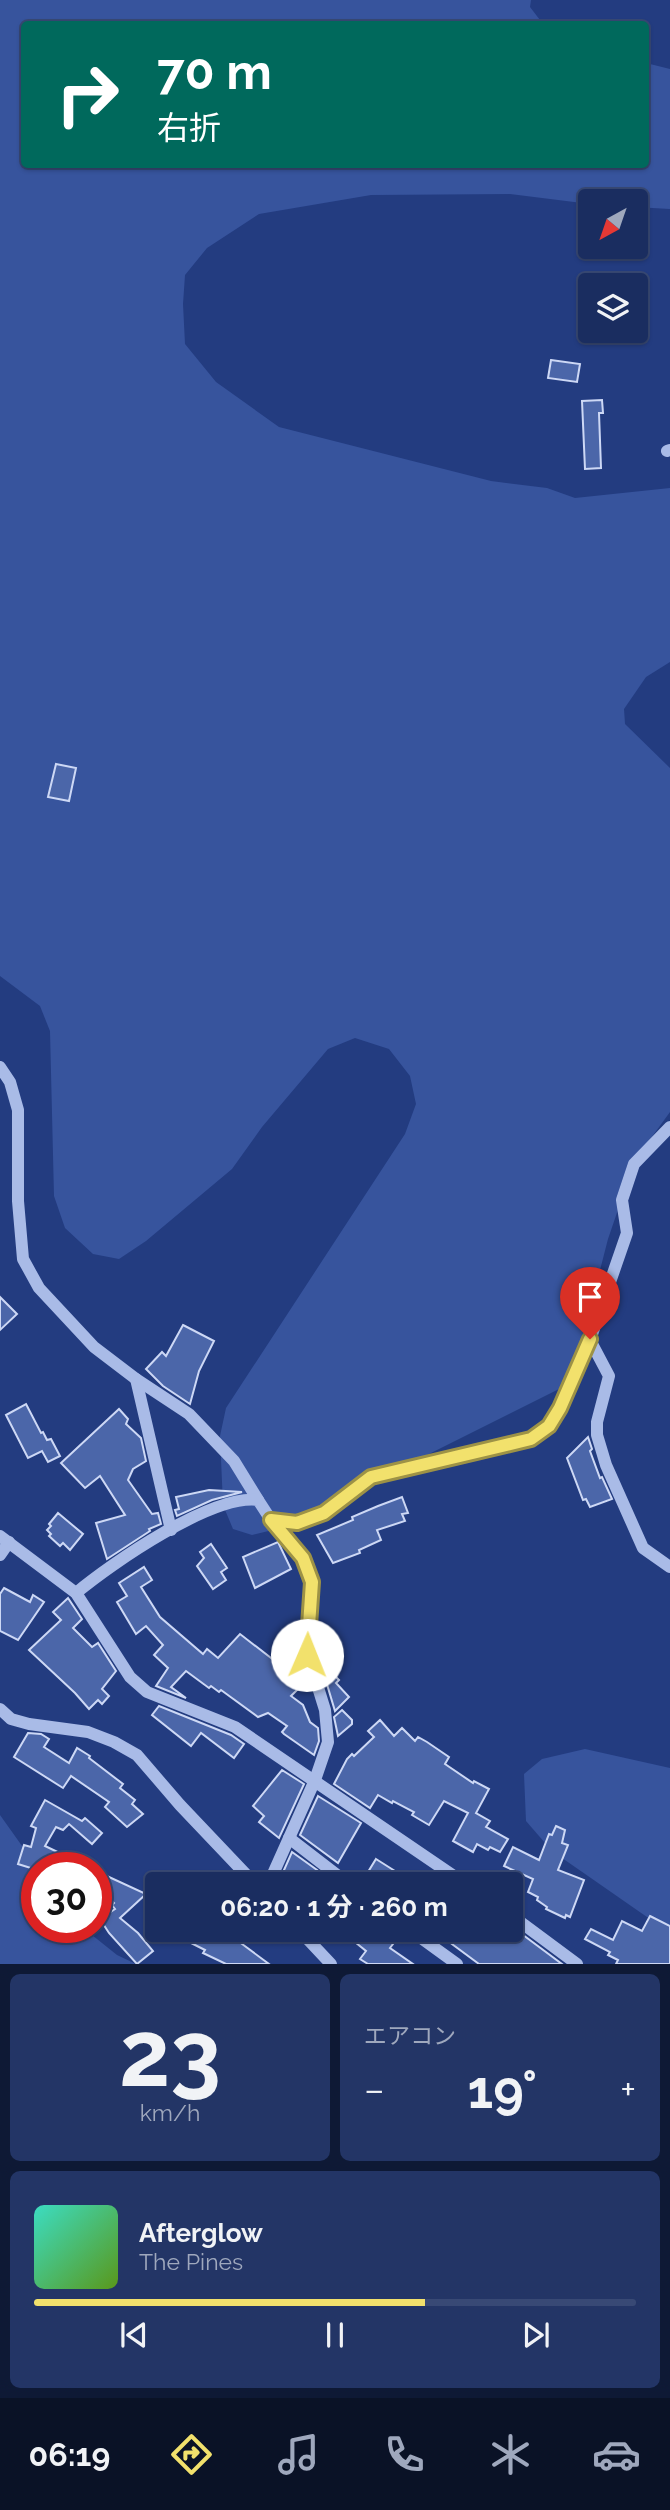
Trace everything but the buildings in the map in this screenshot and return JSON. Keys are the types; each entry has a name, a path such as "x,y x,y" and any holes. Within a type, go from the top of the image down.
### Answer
{"street":[{"path":"0,1067 10,1082 18,1110 23,1259 39,1288 94,1348 189,1414 234,1461 271,1520 303,1558 312,1582 307,1655 326,1710 328,1742 315,1780 274,1872"},
{"path":"271,1520 297,1523 324,1513 371,1477 531,1439 549,1426 560,1408 590,1339 627,1233 622,1200 634,1164 670,1127"},
{"path":"590,1339 609,1376 597,1422 597,1435 606,1465 643,1548 670,1567"},
{"path":"136,1379 171,1530"},
{"path":"76,1593 105,1569 199,1513 245,1498 258,1500"},
{"path":"0,1555 5,1539 76,1593 130,1677 147,1692 235,1727 448,1872"},
{"path":"0,1709 11,1719 29,1724 88,1732 137,1755 244,1872"},
{"path":"289,1838 333,1872"},
{"path":"523,1924 577,1964"},
{"path":"310,1942 331,1964"},
{"path":"427,1942 457,1964"}],"shaded area":[{"path":"0,0 531,0 530,7 541,21 21,21 21,168 649,168 649,64 670,69 670,209 648,208 648,189 578,189 578,202 510,194 371,195 259,214 207,248 185,275 185,344 216,382 279,427 491,481 547,488 575,498 670,488 670,662 646,677 624,709 625,724 670,768 670,1112 635,1160 608,1239 571,1383 281,1528 252,1535 233,1529 223,1505 220,1436 226,1408 405,1134 416,1104 410,1076 389,1049 355,1038 328,1049 262,1127 232,1169 146,1241 119,1259 93,1254 65,1228 54,1196 50,1031 40,1006 0,976"},
{"path":"585,1749 670,1768 670,1933 552,1851 526,1821 524,1774 542,1759"},
{"path":"0,1815 26,1852 21,1852 21,1943 102,1943 117,1955 136,1964 0,1964"}],"route":[{"path":"307,1655 312,1582 303,1558 271,1520 297,1523 324,1513 371,1477 531,1439 549,1426 560,1408 590,1339"}]}
